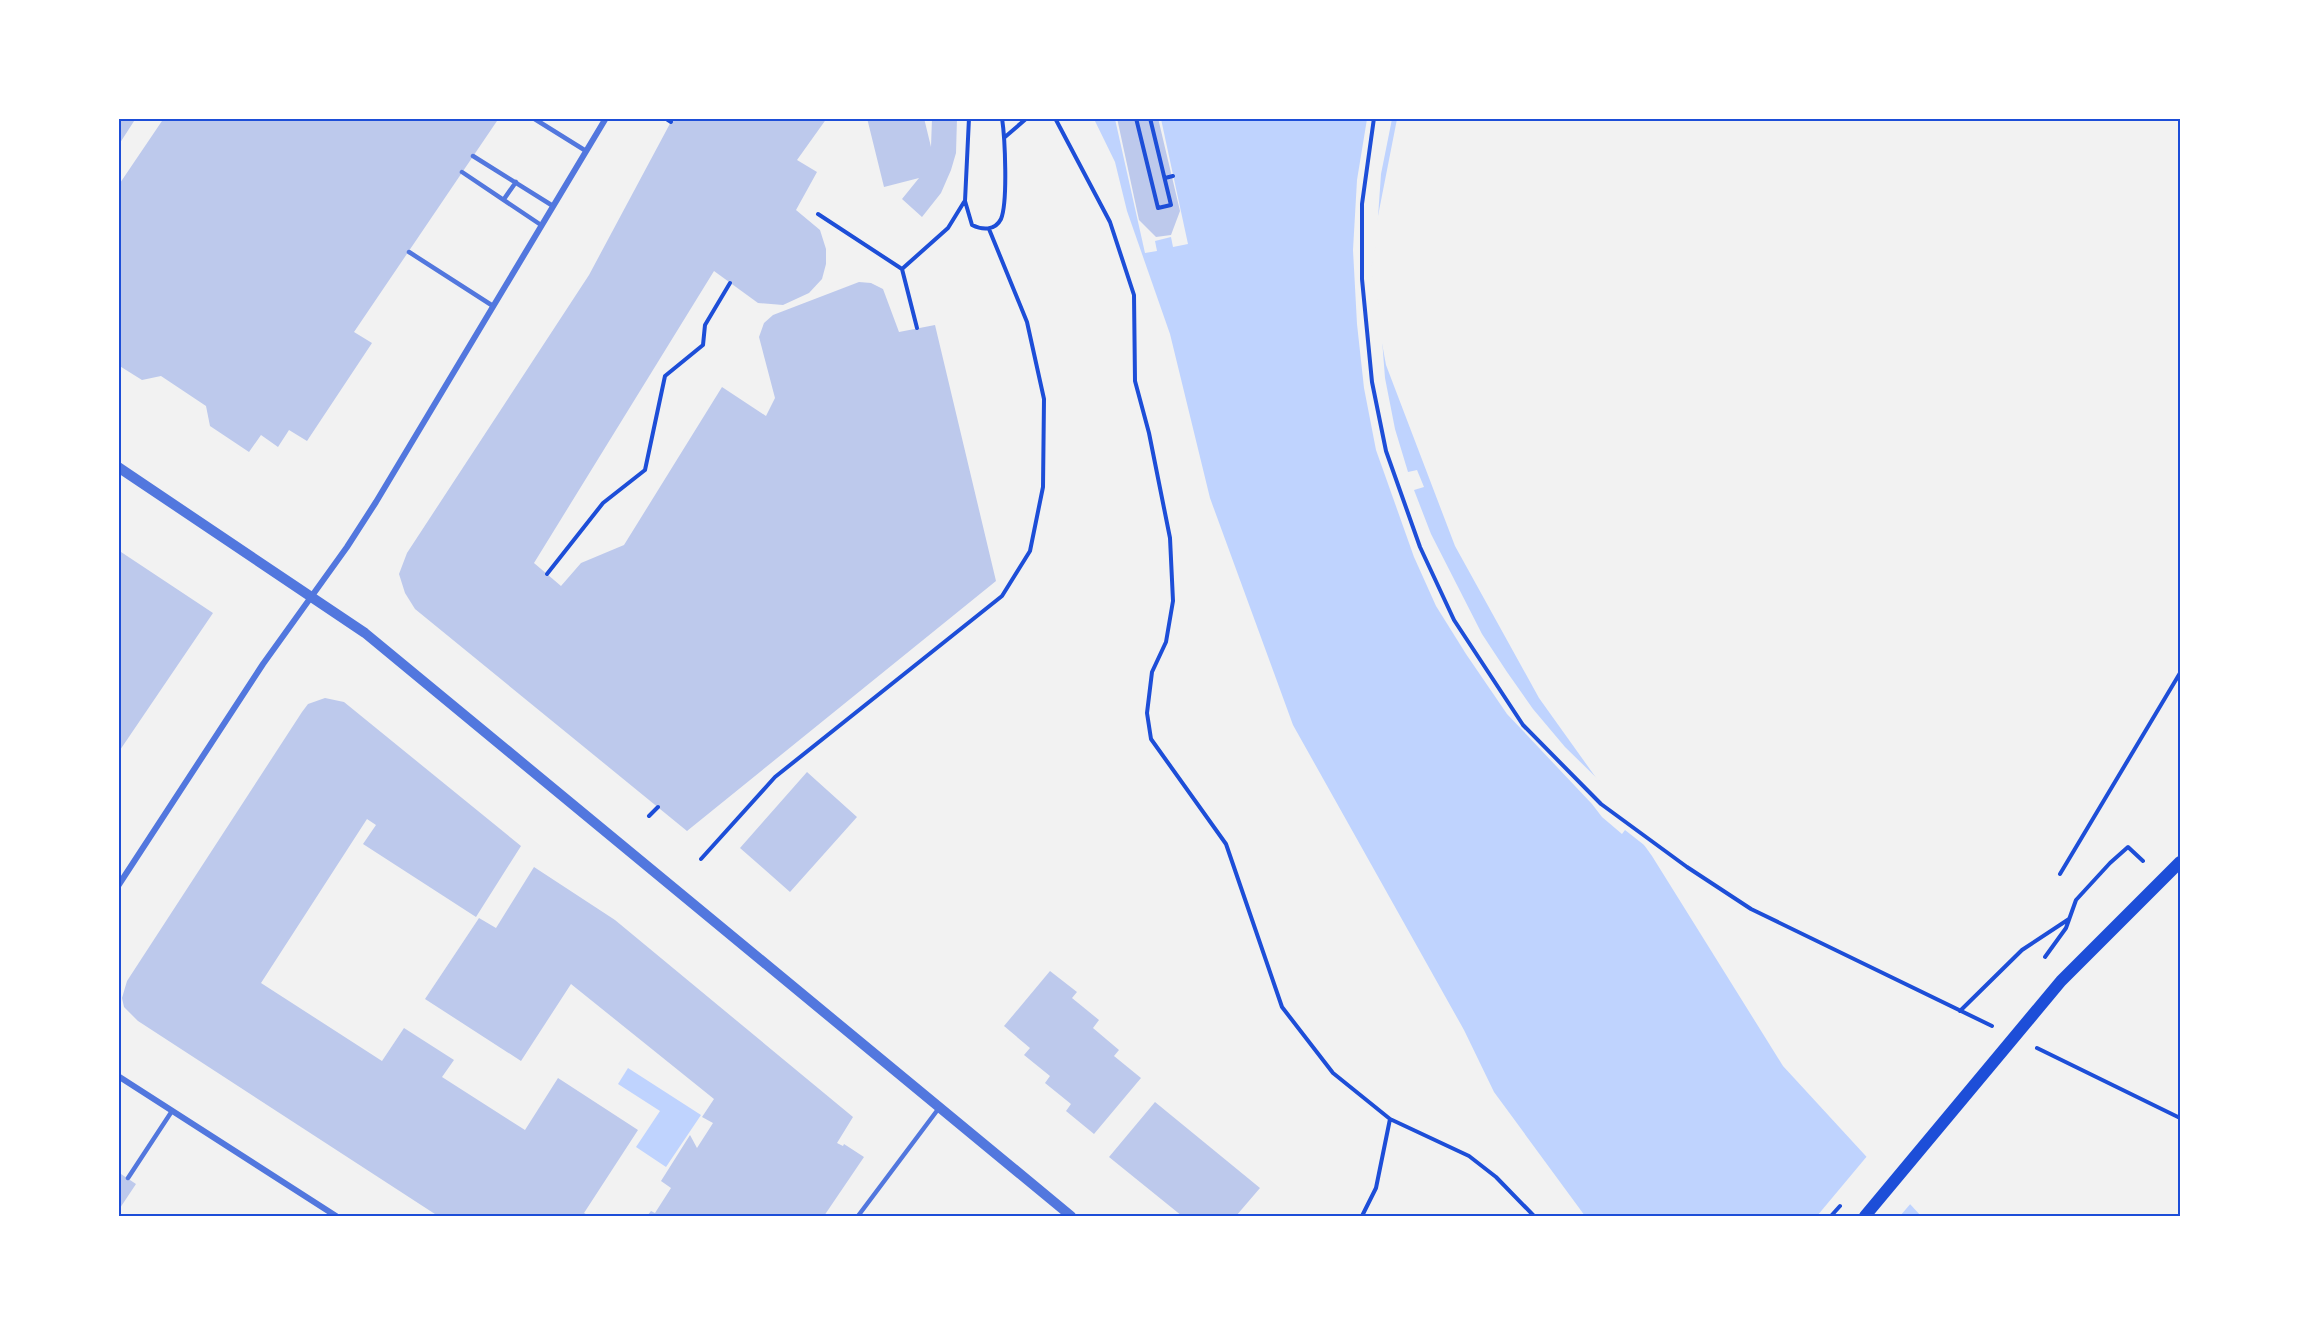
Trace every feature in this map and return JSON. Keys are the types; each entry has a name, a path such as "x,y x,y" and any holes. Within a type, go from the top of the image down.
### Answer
{"main road":[{"path":"1865,1216 2061,981 2181,862"}],"street":[{"path":"118,886 263,664 313,596 376,502 606,118"},
{"path":"118,467 365,633 1071,1216"},
{"path":"118,1076 336,1216"}],"lane":[{"path":"533,118 586,152"},
{"path":"473,156 553,206"},
{"path":"462,172 541,225"},
{"path":"504,199 516,182"},
{"path":"409,252 493,306"},
{"path":"858,1216 939,1108"},
{"path":"128,1179 172,1111"}],"path":[{"path":"665,118 671,122"},
{"path":"969,118 965,201 972,225 980,229 989,229 1001,218 1005,137 1002,118"},
{"path":"1005,137 1027,118"},
{"path":"1055,118 1110,222 1134,295 1135,381 1149,433 1170,538 1173,601 1166,642 1152,672 1147,713 1151,739 1226,844 1282,1007 1333,1073 1390,1119 1469,1156 1496,1177 1534,1216"},
{"path":"1136,118 1158,208 1171,205 1150,118"},
{"path":"1374,118 1362,204 1362,279 1372,382 1386,451 1420,547 1454,620 1523,725 1601,804 1751,909 2000,1030"},
{"path":"1165,178 1173,176"},
{"path":"903,269 948,228 965,201"},
{"path":"818,214 903,269 917,328"},
{"path":"701,859 775,777 1002,596 1030,551 1043,487 1044,399 1027,322 989,229"},
{"path":"547,574 603,503 645,470 665,376 703,345 705,325 730,283"},
{"path":"2060,874 2181,673"},
{"path":"650,816 658,807"},
{"path":"2041,964 2066,928 2076,900 2092,880 2128,847 2141,860"},
{"path":"1960,1011 2022,950 2069,920"},
{"path":"2030,1045 2181,1118"},
{"path":"1362,1216 1376,1188 1390,1119"}],"water":[{"path":"1094,119 1397,119 1368,267 1386,365 1455,546 1539,698 1652,856 1783,1066 1921,1216 1585,1216 1494,1092 1464,1030 1293,725 1210,498 1170,334 1127,211 1115,162"},
{"path":"628,1068 701,1115 666,1167 636,1147 660,1111 618,1084"}],"pier":[{"path":"1115,119 1161,119 1188,244 1173,247 1171,237 1155,241 1157,251 1145,253"},
{"path":"1367,119 1392,119 1381,174 1376,246 1371,267 1380,313 1385,378 1395,429 1408,472 1417,470 1424,487 1414,490 1431,534 1482,634 1507,672 1533,709 1565,747 1609,790 1653,852 1625,830 1622,834 1602,817 1507,714 1436,606 1414,557 1376,450 1364,388 1357,324 1353,250 1357,180"},
{"path":"1868,1155 1912,1202 1900,1216 1817,1216"}],"building":[{"path":"118,118 136,118 118,146"},
{"path":"164,118 499,118 354,332 372,343 307,441 289,430 278,447 261,435 249,452 210,426 206,406 161,376 142,380 118,365 118,186"},
{"path":"673,118 733,118 737,121 739,118 827,118 797,160 817,172 796,210 820,230 826,249 826,264 822,279 809,293 783,305 758,303 714,271 534,563 561,586 581,563 624,545 722,387 766,416 775,398 759,337 764,323 773,315 859,282 871,283 883,289 899,332 935,325 996,581 687,831 415,609 405,593 399,574 407,553 589,275"},
{"path":"867,118 924,118 931,147 932,118 957,118 956,153 951,170 941,193 922,217 902,199 919,178 884,187"},
{"path":"1117,118 1158,118 1180,211 1171,235 1156,237 1139,220"},
{"path":"118,550 213,613 118,753"},
{"path":"325,698 344,702 521,846 476,917 363,844 376,825 367,819 261,983 382,1061 404,1028 454,1060 442,1077 525,1130 558,1078 638,1130 584,1213 589,1216 438,1216 138,1021 124,1007 122,998 127,981 302,712 308,704"},
{"path":"807,772 857,817 790,892 740,848"},
{"path":"534,867 615,920 853,1117 837,1143 843,1146 844,1144 864,1157 824,1216 647,1216 651,1211 655,1213 671,1188 661,1181 690,1135 697,1148 713,1123 702,1117 714,1099 571,984 521,1061 425,999 479,918 496,928"},
{"path":"1050,971 1077,992 1072,998 1099,1020 1093,1028 1119,1050 1114,1056 1141,1078 1094,1134 1066,1111 1071,1104 1045,1083 1050,1076 1024,1055 1030,1048 1004,1026"},
{"path":"1155,1102 1260,1188 1236,1216 1182,1216 1109,1157"},
{"path":"118,1172 136,1184 118,1211"}]}
